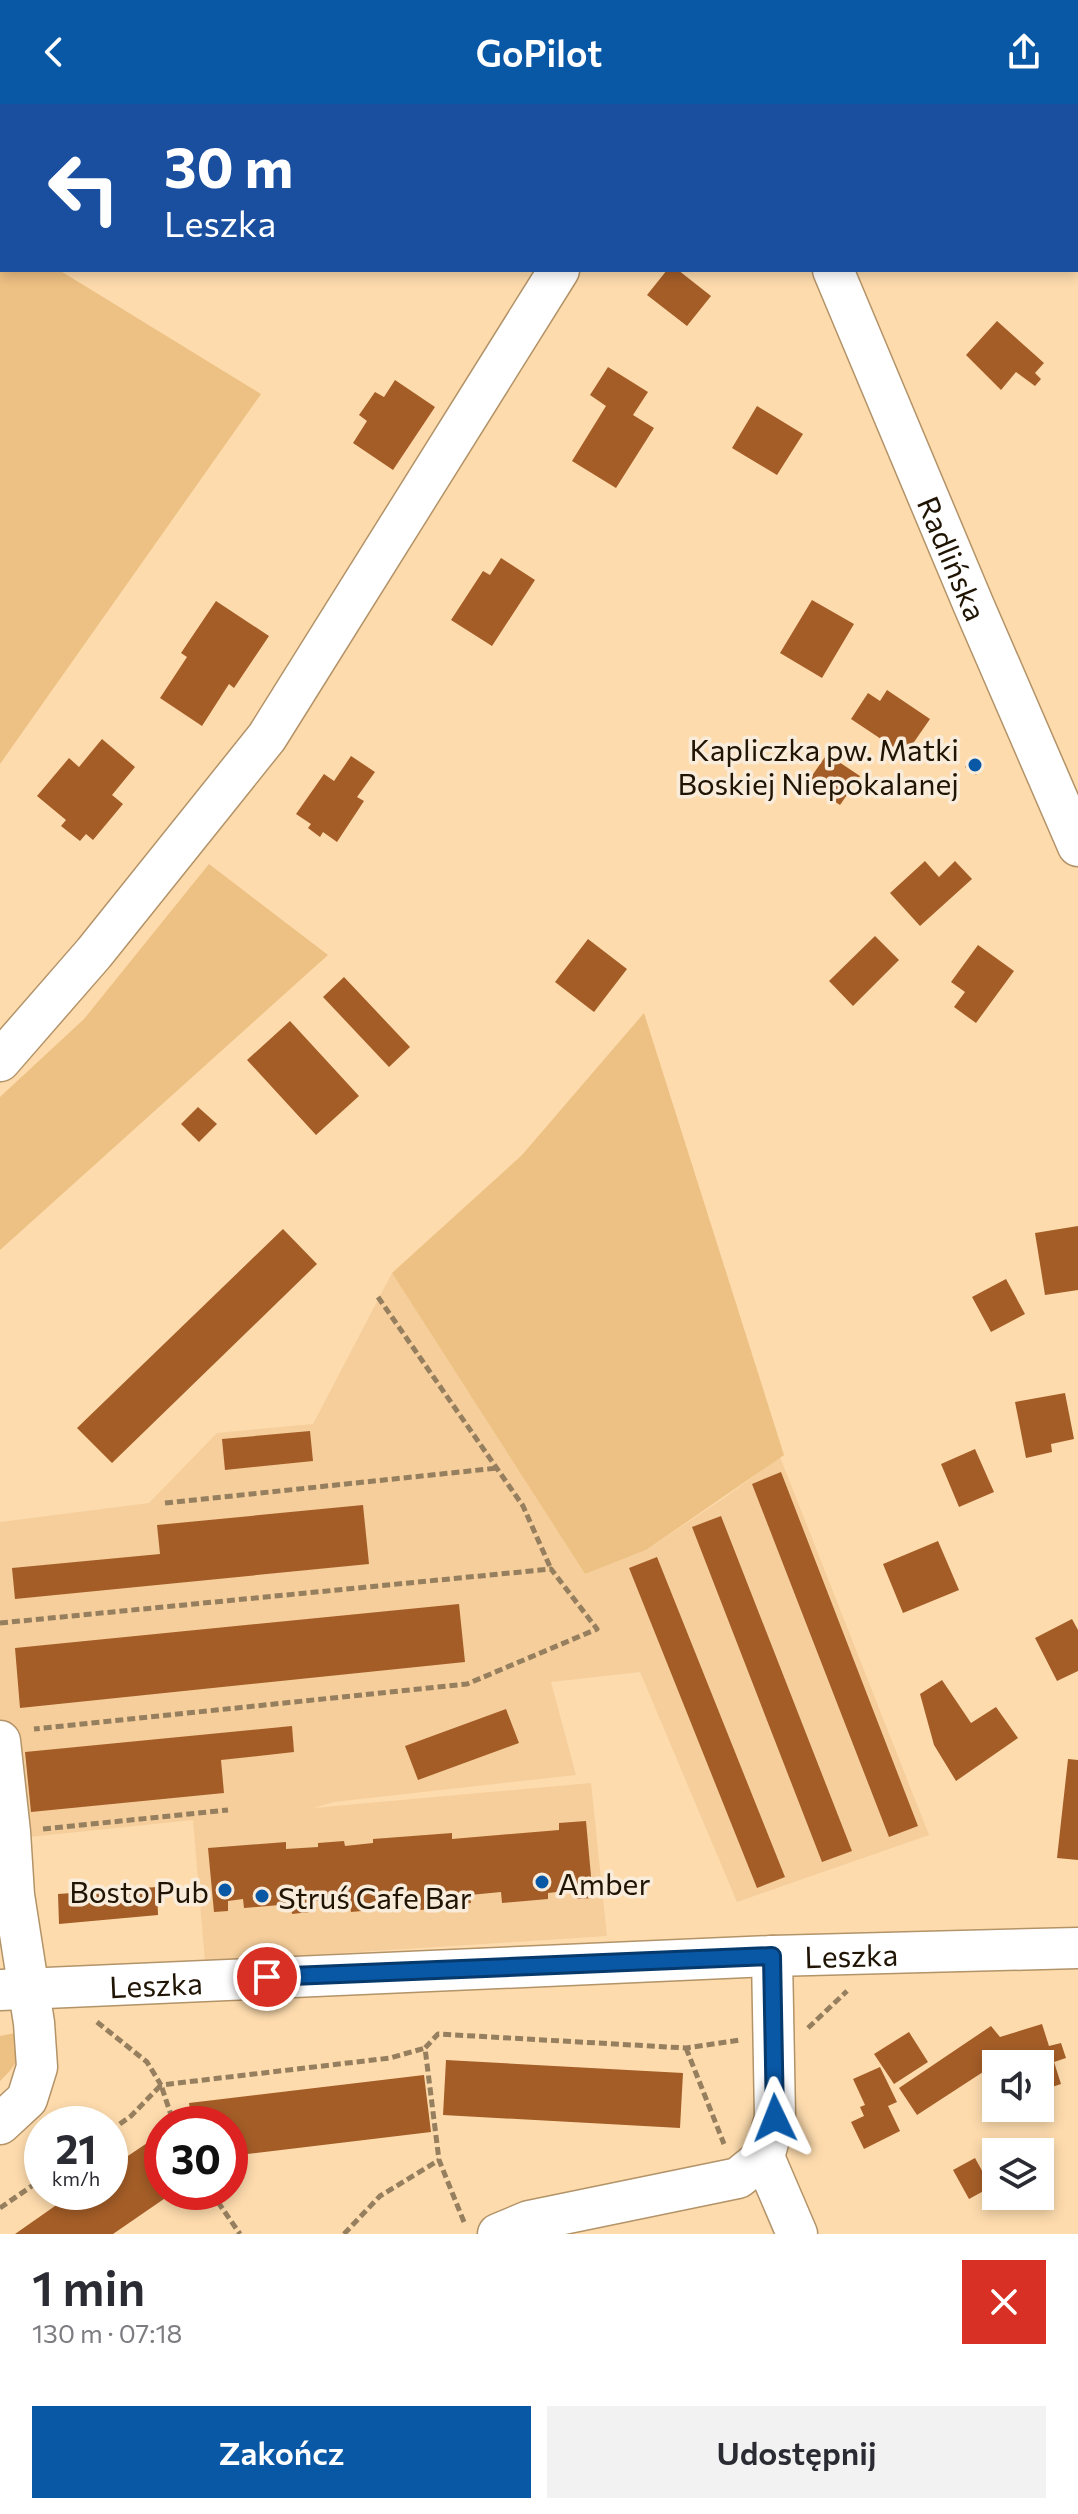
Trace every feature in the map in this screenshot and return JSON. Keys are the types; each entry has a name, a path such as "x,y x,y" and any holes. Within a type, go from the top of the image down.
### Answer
{"street":[{"path":"0,1061 94,953 267,737 558,272"},
{"name":"Radlińska","path":"834,272 1078,846"},
{"path":"0,2124 27,2099 37,2067 14,1989 10,1832 16,1735"},
{"name":"Leszka","path":"14,1989 772,1956 1078,1948"},
{"path":"751,2167 775,2118 772,1956"},
{"path":"498,2234 529,2221 751,2167"},
{"path":"751,2167 797,2234"}],"path":[{"path":"16,1735 467,1684 597,1629 551,1569 523,1506 498,1468 378,1297"},
{"path":"165,1503 498,1468"},
{"path":"0,1623 551,1569"},
{"path":"10,1832 228,1810"},
{"path":"89,2015 147,2062 161,2085 168,2106"},
{"path":"128,2118 161,2085 390,2058 425,2048 438,2034 686,2048 772,2038"},
{"path":"425,2048 439,2160 469,2234"},
{"path":"686,2048 751,2167"},
{"path":"344,2234 380,2196 439,2160"},
{"path":"0,2208 24,2191"},
{"path":"223,2210 240,2234"}],"shaded area":[{"path":"0,272 62,272 261,394 0,764"},
{"path":"209,864 328,955 0,1250 0,1097 84,1019"},
{"path":"644,1013 784,1455 646,1550 585,1574 392,1273 522,1155"},
{"path":"392,1273 585,1574 646,1550 780,1457 929,1835 737,1902 640,1672 551,1682 576,1775 334,1802 313,1808 591,1783 607,1936 205,1962 193,1820 0,1840 0,1522 149,1503 217,1433 313,1424"},
{"path":"20,2032 17,2059 0,2081 0,2036"}],"building":[{"path":"665,272 681,272 711,296 687,326 647,295"},
{"path":"997,321 1044,363 1035,373 1041,379 1035,386 1016,372 1001,390 966,355"},
{"path":"608,367 648,392 633,415 654,428 616,488 572,461 606,406 590,395"},
{"path":"395,380 435,407 393,470 353,443 367,421 359,415 375,392 384,397"},
{"path":"757,406 803,434 777,475 732,448"},
{"path":"501,558 535,580 492,646 451,620 483,571 490,575"},
{"path":"812,600 854,624 822,678 780,653"},
{"path":"216,601 269,636 234,688 229,684 202,726 160,698 187,657 181,653"},
{"path":"887,690 930,719 905,755 851,719 868,693 880,701"},
{"path":"102,739 135,767 112,795 123,804 93,840 86,834 80,841 61,826 66,820 37,796 69,758 79,767"},
{"path":"827,754 860,776 840,805 807,783"},
{"path":"351,756 375,772 357,797 364,801 337,842 323,832 320,837 308,828 311,824 296,814 324,774 334,781"},
{"name":"Kapliczka pw. Matki Boskiej Niepokalanej","path":"974,756 984,764 976,775 965,767"},
{"path":"925,861 939,877 955,861 972,879 920,926 890,893"},
{"path":"875,936 899,960 853,1006 829,981"},
{"path":"588,939 627,969 594,1012 555,982"},
{"path":"978,945 1014,971 976,1023 954,1007 965,992 951,982"},
{"path":"344,977 410,1047 389,1067 323,997"},
{"path":"290,1021 359,1096 316,1135 247,1060"},
{"path":"198,1107 217,1124 199,1142 181,1124"},
{"path":"1078,1226 1078,1290 1045,1295 1035,1233"},
{"path":"283,1229 317,1264 112,1463 77,1428"},
{"path":"1006,1279 1025,1314 991,1332 972,1297"},
{"path":"1065,1393 1074,1439 1051,1444 1052,1452 1026,1458 1015,1402"},
{"path":"310,1431 313,1461 225,1470 222,1439"},
{"path":"975,1449 994,1492 959,1507 941,1464"},
{"path":"781,1472 918,1826 889,1837 752,1484"},
{"path":"363,1505 369,1564 15,1599 12,1568 160,1554 157,1525"},
{"path":"721,1516 852,1851 822,1862 692,1527"},
{"path":"938,1541 959,1590 903,1613 883,1564"},
{"path":"657,1557 785,1877 757,1888 629,1568"},
{"path":"459,1604 465,1662 20,1708 15,1648"},
{"path":"1072,1619 1078,1630 1078,1671 1057,1681 1035,1638"},
{"path":"942,1680 971,1723 996,1707 1018,1738 956,1781 934,1745 920,1694"},
{"path":"506,1709 519,1743 418,1780 405,1746"},
{"path":"292,1726 294,1752 221,1760 224,1793 31,1812 25,1752"},
{"path":"1068,1759 1078,1760 1078,1860 1057,1858"},
{"path":"586,1821 593,1898 577,1899 576,1891 565,1891 548,1893 548,1899 502,1903 501,1892 470,1895 471,1903 457,1904 457,1893 431,1895 432,1909 409,1911 408,1896 382,1898 383,1909 351,1912 350,1906 337,1907 336,1899 309,1901 310,1912 292,1914 291,1904 244,1908 243,1899 228,1901 228,1911 214,1912 208,1848 286,1842 286,1849 344,1841 345,1846 373,1843 373,1839 452,1833 452,1839 559,1830 559,1823"},
{"path":"157,1887 158,1915 59,1924 58,1894"},
{"path":"1042,2024 1049,2046 1061,2043 1066,2058 1054,2062 1054,2050 982,2050 982,2073 917,2115 899,2088 991,2026 1000,2037"},
{"path":"909,2032 928,2062 894,2084 874,2054"},
{"path":"446,2060 683,2073 680,2128 443,2115"},
{"path":"1054,2062 1061,2084 1054,2086"},
{"path":"880,2067 897,2102 888,2106 900,2131 864,2149 851,2122 864,2116 860,2107 865,2105 853,2079"},
{"path":"424,2075 431,2132 248,2154 248,2106 189,2106 189,2103"},
{"path":"144,2145 144,2210 148,2210 113,2234 15,2234 49,2210 128,2210 128,2156"},
{"path":"975,2158 982,2171 982,2192 969,2199 953,2170"}],"place":[{"name":"Kapliczka pw. Matki Boskiej Niepokalanej","path":"975,765"},
{"name":"Amber","path":"542,1882"},
{"name":"Bosto Pub","path":"225,1890"},
{"name":"Struś Cafe Bar","path":"262,1896"}],"route":[{"path":"267,1977 772,1956 775,2118"}]}
